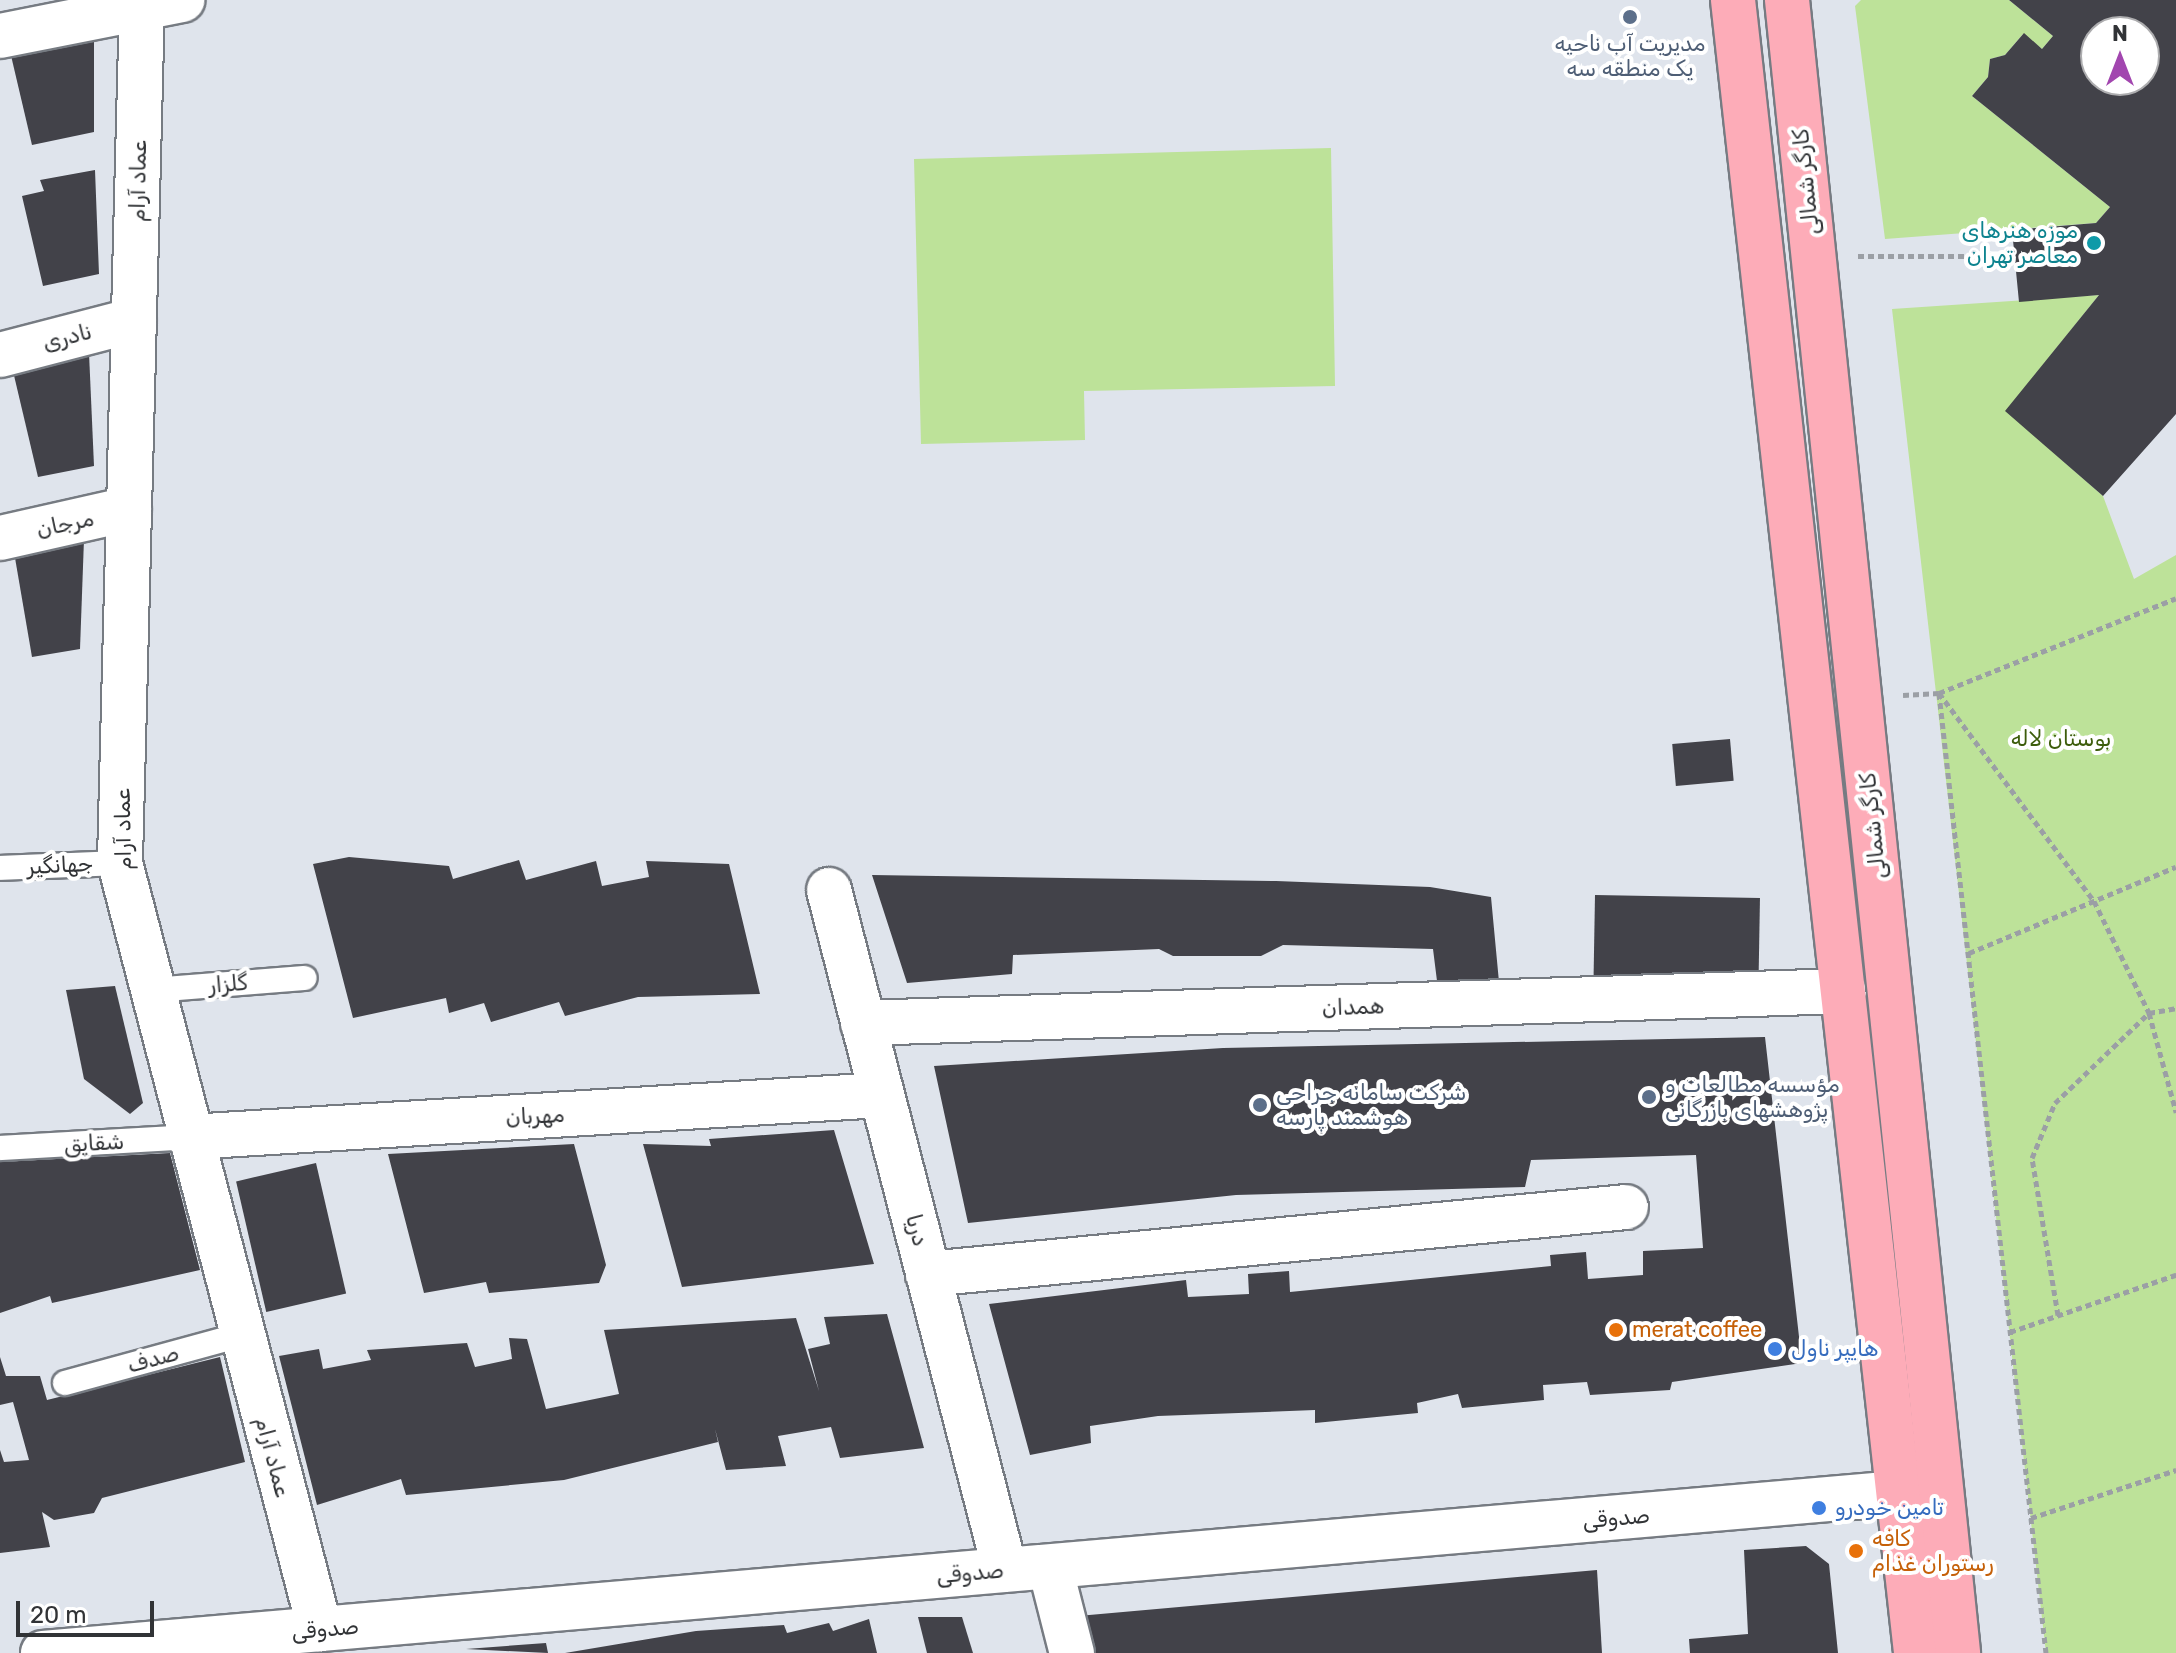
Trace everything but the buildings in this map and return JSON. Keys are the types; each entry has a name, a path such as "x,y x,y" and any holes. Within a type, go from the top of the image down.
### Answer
{"main road":[{"path":"1733,0 1916,1653"},
{"name":"کارگر شمالی","path":"1787,0 1958,1653"},
{"path":"1843,991 1890,989"},
{"path":"1898,1493 1942,1489"}],"street":[{"path":"0,36 162,1"},
{"name":"عماد آرام","path":"162,1 134,320 120,863 240,1335 320,1629"},
{"name":"نادری","path":"0,355 134,320"},
{"name":"مرجان","path":"0,538 129,509"},
{"name":"دریا","path":"829,890 1005,1570"},
{"name":"همدان","path":"863,1023 1843,991"},
{"name":"مهربان","path":"189,1137 882,1095"},
{"path":"928,1274 1626,1207"},
{"name":"صدوقی","path":"43,1653 269,1644 320,1629 1898,1493"},
{"path":"1050,1567 1072,1653"}],"lane":[{"name":"جهانگیر","path":"0,868 120,863"},
{"name":"گلزار","path":"152,990 305,978"},
{"name":"شقایق","path":"0,1148 189,1137"},
{"name":"صدف","path":"65,1383 240,1335"}],"path":[{"path":"1857,256 2012,256"},
{"path":"1901,695 1939,693 2176,598"},
{"path":"1939,693 2046,1653"},
{"path":"1939,693 2094,901 2149,1013 2176,1112"},
{"path":"1969,953 2176,867"},
{"path":"2058,1315 2032,1158 2055,1103 2149,1013 2176,1008"},
{"path":"2010,1332 2176,1275"},
{"path":"2031,1518 2176,1470"}],"green space":[{"path":"1861,0 2009,0 2053,36 2042,49 2023,34 2005,55 1990,59 1988,77 1972,96 2110,207 2096,223 1885,239 1855,6"},
{"path":"1331,148 1335,386 1084,391 1085,440 921,444 914,159"},
{"name":"بوستان لاله","path":"2099,295 2006,411 2103,496 2134,579 2176,555 2176,1653 2046,1653 1892,309"}],"place":[{"name":"مدیریت آب ناحیه یک منطقه سه","path":"1630,17"},
{"name":"موزه هنرهای معاصر تهران","path":"2094,243"},
{"name":"مؤسسه مطالعات و پژوهشهای بازرگانی","path":"1649,1097"},
{"name":"شرکت سامانه جراحی هوشمند پارسه","path":"1260,1105"},
{"name":"merat coffee","path":"1616,1330"},
{"name":"هايپر ناول","path":"1775,1349"},
{"name":"تامین خودرو","path":"1819,1508"},
{"name":"کافه رستوران غذام","path":"1856,1551"}]}
